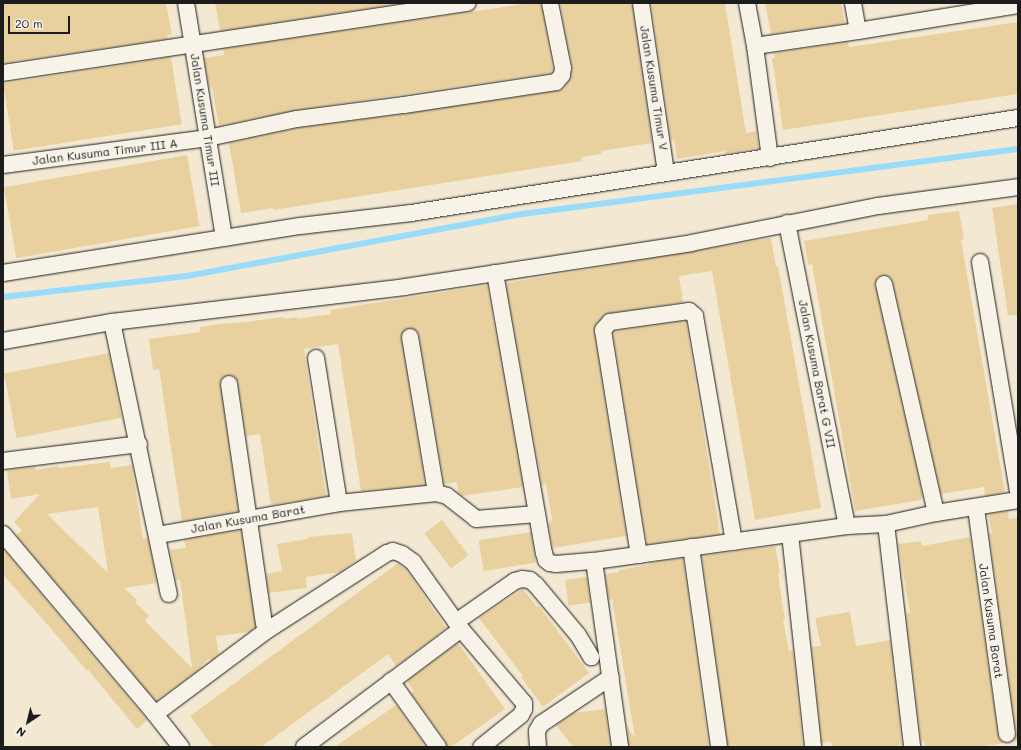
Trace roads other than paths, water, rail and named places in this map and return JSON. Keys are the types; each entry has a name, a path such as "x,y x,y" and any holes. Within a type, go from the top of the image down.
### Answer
{"street":[{"name":"Jalan Kusuma Timur III","path":"186,3 224,238"},
{"path":"3,74 468,3"},
{"name":"Jalan Kusuma Timur III A","path":"3,165 208,138 297,119 404,105 556,82 562,75 563,68 550,3"},
{"name":"Jalan Kusuma Timur V","path":"641,3 666,172"},
{"path":"747,3 755,46 770,158"},
{"path":"853,3 858,31"},
{"path":"755,46 858,31 1018,4"},
{"path":"3,273 300,226 411,213 1018,118"},
{"path":"3,341 112,322 405,287 692,243 878,206 1018,187"},
{"name":"Jalan Kusuma Barat G VII","path":"787,223 847,526"},
{"path":"980,262 1018,491"},
{"path":"495,273 537,514 546,560 550,563 556,564 594,561 847,526 886,524 936,513 976,508 1018,500"},
{"path":"884,284 936,513"},
{"path":"639,555 603,330 610,322 689,311 695,316 734,542"},
{"path":"112,322 139,444 169,594"},
{"path":"410,337 436,493 446,496 476,519 537,514"},
{"path":"316,358 339,503"},
{"path":"229,384 264,624"},
{"path":"3,461 139,444"},
{"name":"Jalan Kusuma Barat","path":"158,535 339,503 436,493"},
{"name":"Jalan Kusuma Barat","path":"976,508 1007,734"},
{"path":"886,524 912,747"},
{"path":"3,534 155,714 181,747"},
{"path":"790,534 813,747"},
{"path":"692,547 719,747"},
{"path":"155,714 266,632 387,553 394,551 402,554 413,562 458,626 524,703 524,710 521,715 481,747"},
{"path":"594,561 620,747"},
{"path":"304,747 391,682 515,581 522,579 530,580 536,585 578,635 591,657"},
{"path":"538,747 537,731 541,724 611,677"},
{"path":"391,682 438,747"}],"waterway":[{"path":"3,297 187,276 515,215 1018,149"}]}
